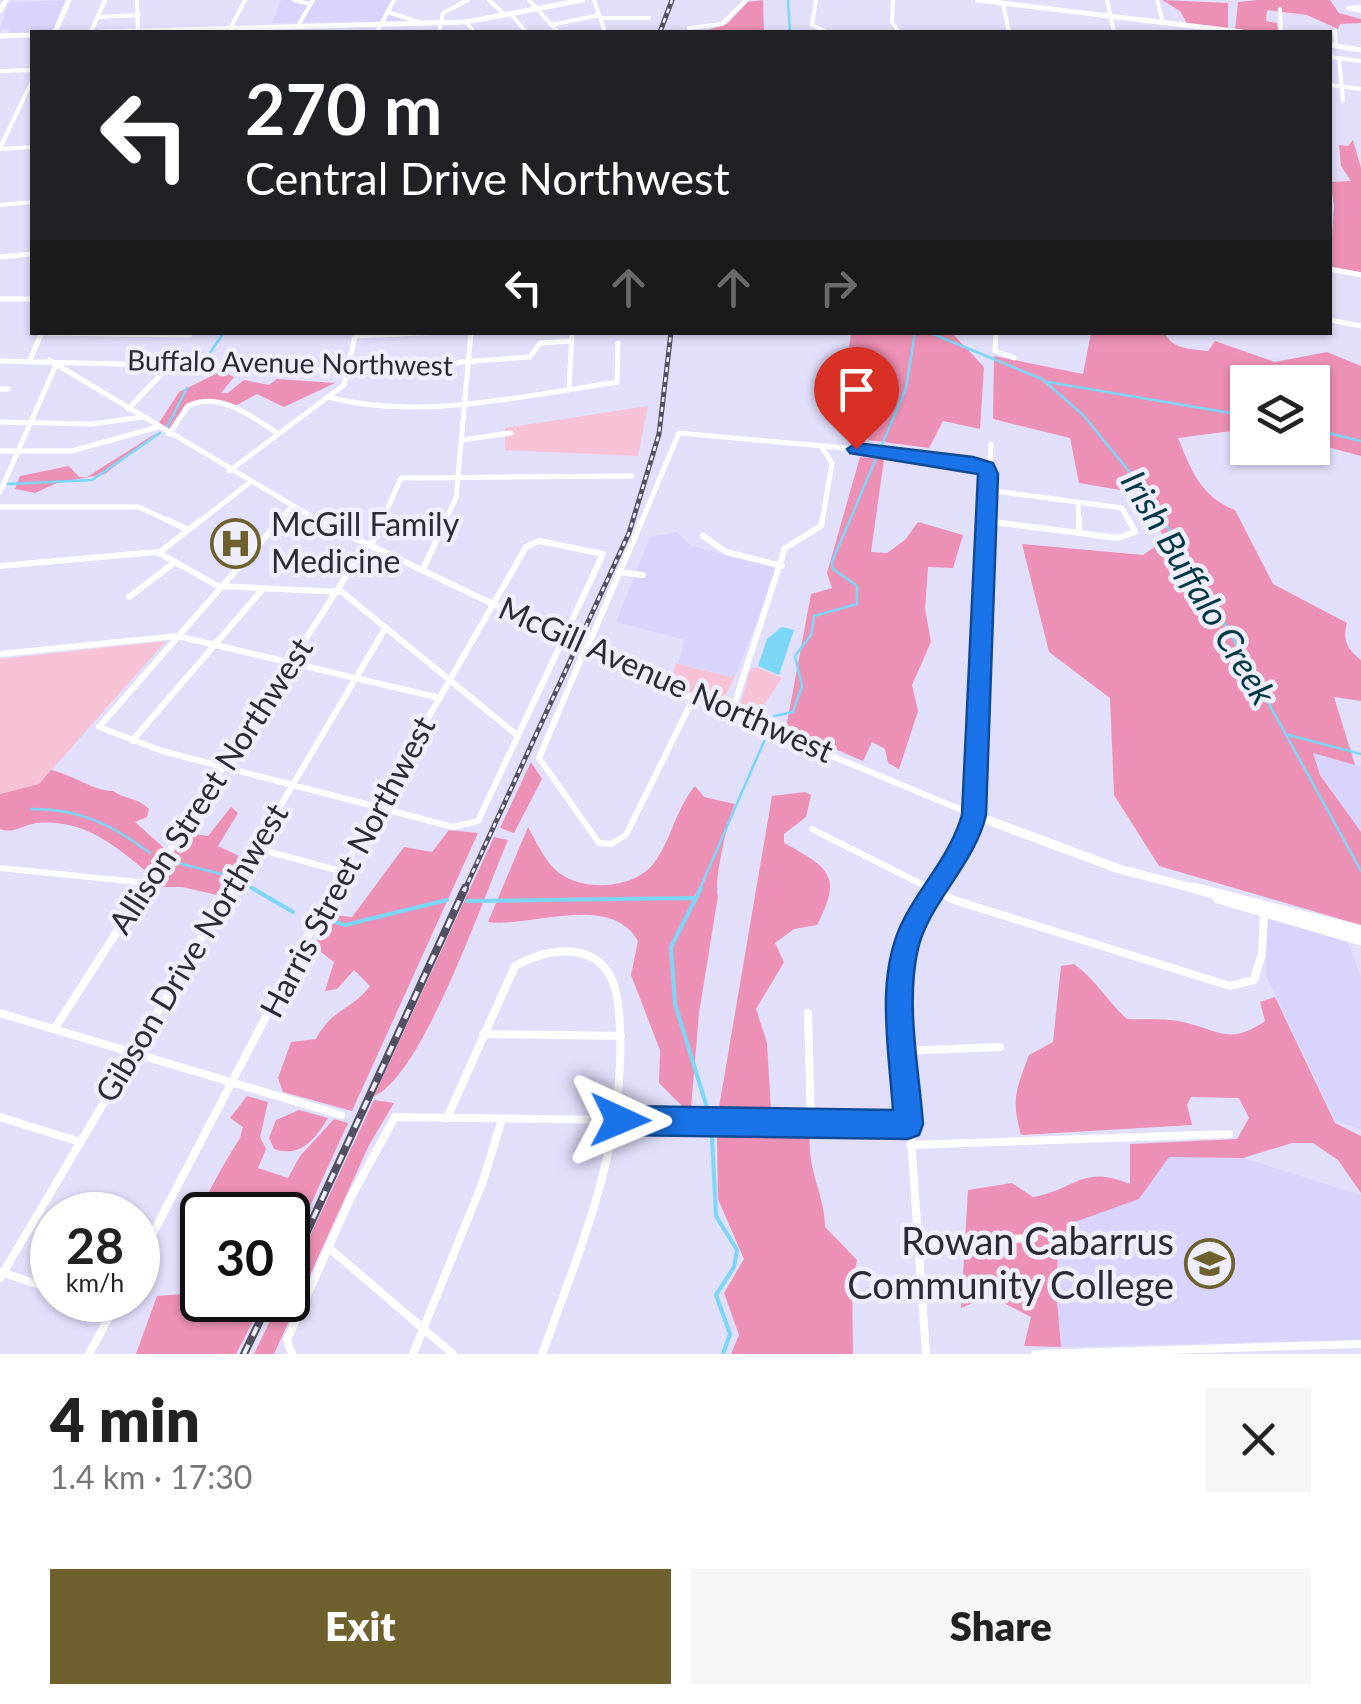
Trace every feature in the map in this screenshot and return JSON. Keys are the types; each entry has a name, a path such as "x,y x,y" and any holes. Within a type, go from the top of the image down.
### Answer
{"main road":[{"path":"55,30 69,0"},
{"path":"200,30 273,29 299,24 466,22 583,0"},
{"path":"966,0 1214,30"},
{"path":"978,0 1003,4"},
{"path":"0,12 4,1"},
{"path":"1109,17 1225,30"},
{"path":"0,36 30,35"},
{"path":"1332,44 1361,49"},
{"path":"974,815 1119,868 1347,928"},
{"path":"1206,893 1361,940"},
{"path":"1279,918 1286,915 1361,931"}],"street":[{"path":"92,30 105,0"},
{"path":"137,0 139,30"},
{"path":"231,27 245,0"},
{"path":"294,0 312,2 299,24"},
{"path":"377,30 394,0"},
{"path":"439,30 443,13 468,0"},
{"path":"489,0 524,30"},
{"path":"528,0 556,30"},
{"path":"594,0 604,30"},
{"path":"690,28 722,24 746,0"},
{"path":"816,0 812,25 823,30"},
{"path":"893,0 892,20 898,30"},
{"path":"1106,0 1113,30"},
{"path":"1158,0 1164,23"},
{"path":"1003,4 1009,30"},
{"path":"1280,9 1281,30"},
{"path":"387,12 419,22"},
{"path":"98,17 140,15"},
{"path":"552,26 599,17 649,18"},
{"path":"466,22 472,30"},
{"path":"1332,44 1335,31"},
{"path":"1332,57 1361,61"},
{"path":"1339,58 1344,102"},
{"path":"0,71 30,70"},
{"path":"1332,85 1361,89"},
{"path":"30,88 2,138 0,149 30,147"},
{"path":"0,204 30,202"},
{"path":"0,257 30,254"},
{"path":"1332,269 1361,275"},
{"path":"0,299 30,299"},
{"path":"1332,320 1361,326"},
{"path":"30,360 40,335"},
{"path":"230,472 344,385 356,335"},
{"path":"422,569 455,502 471,335"},
{"path":"569,388 572,335"},
{"path":"996,335 995,351 1014,358"},
{"name":"Buffalo Avenue Northwest","path":"0,361 350,370 468,365 530,357 540,343 572,341"},
{"path":"328,397 348,406 465,401 617,382 618,344"},
{"name":"McGill Avenue Northwest","path":"49,360 291,508 694,699 974,815"},
{"path":"128,409 170,364"},
{"path":"0,492 56,365"},
{"path":"169,434 187,407 200,401 231,407 280,434"},
{"path":"0,422 92,424 142,418"},
{"path":"0,451 72,451 158,427"},
{"path":"694,699 626,835 612,844 600,844 539,758 676,436 686,432 821,445 986,468"},
{"path":"462,440 511,433"},
{"path":"926,1354 908,1124 903,953 968,840 974,815 990,444"},
{"path":"731,715 788,544 820,526 832,463 821,445"},
{"path":"459,477 632,476"},
{"name":"Allison Street Northwest","path":"55,1028 369,545 401,478 459,477"},
{"path":"0,566 160,552 248,483"},
{"path":"986,521 1123,538 1135,532 1122,508 988,490"},
{"path":"1078,502 1078,533"},
{"path":"0,507 138,507 188,530"},
{"path":"291,508 99,727 132,741 224,767 454,826 471,826 478,820 564,637"},
{"path":"703,536 726,552 782,566"},
{"name":"Harris Street Northwest","path":"160,1221 344,872 492,602 530,542 603,554 564,637"},
{"path":"160,552 222,586 338,590 518,736"},
{"path":"130,597 175,562"},
{"path":"620,572 643,576"},
{"path":"132,741 263,589"},
{"name":"Gibson Drive Northwest","path":"1,1274 386,627"},
{"path":"0,654 177,636 440,698"},
{"path":"812,829 882,862 935,893 1237,986 1254,980 1260,965 1264,913"},
{"path":"255,848 344,872"},
{"path":"0,868 149,884"},
{"path":"448,1118 515,966 541,954 573,952 590,957 610,973 621,1036 620,1120 542,1354"},
{"path":"0,1013 341,1115"},
{"path":"808,1013 811,1123"},
{"path":"482,1034 621,1036"},
{"path":"904,1050 1000,1047"},
{"path":"290,1352 288,1340 329,1248 395,1117 908,1124"},
{"path":"0,1118 80,1142"},
{"path":"413,1354 482,1184 502,1119"},
{"path":"910,1145 1228,1134"},
{"path":"917,1243 1034,1238"},
{"path":"329,1248 453,1354"},
{"path":"1,1274 30,1283"},
{"path":"89,1354 106,1322"},
{"path":"1035,1354 1361,1344"}],"shaded area":[{"path":"65,0 53,30 8,35 9,30 0,30 8,3"},
{"path":"281,0 392,0 385,11 411,21 272,23"},
{"path":"763,0 764,30 708,30 727,24 748,2"},
{"path":"1162,0 1228,3 1228,29 1188,25 1180,11"},
{"path":"1330,0 1339,13 1361,19 1361,23 1340,24 1338,29 1307,15 1267,10 1266,21 1277,23 1278,30 1235,30 1238,2"},
{"path":"1353,140 1361,168 1361,272 1332,267 1332,182 1351,181 1341,166 1339,145 1348,146"},
{"path":"851,335 954,335 984,367 980,429 943,421 929,448 868,440 880,353 849,347"},
{"path":"1091,335 1166,335 1182,347 1208,351 1215,341 1275,362 1327,352 1361,366 1361,456 1330,448 1330,365 1230,365 1230,431 1178,438 1205,490 1235,510 1273,584 1347,623 1347,644 1361,660 1361,701 1334,697 1355,765 1313,753 1320,775 1361,832 1361,925 1159,866 1114,795 1110,698 1049,652 1022,544 1143,555 1166,539 1132,492 1079,483 1070,438 993,419 994,356 1083,374"},
{"path":"222,371 234,377 221,393 228,393 244,380 269,385 277,379 335,383 284,407 257,394 235,406 205,399 185,405 170,429 159,423 179,392"},
{"path":"648,406 638,456 505,450 505,428"},
{"path":"158,432 105,474 57,483 35,493 15,489 20,476 69,466 79,477 87,477"},
{"path":"860,457 884,459 871,552 887,553 905,540 918,522 963,535 953,568 928,567 925,609 931,642 912,685 918,711 899,769 888,763 885,749 872,742 863,761 786,728 811,594 832,588 827,573"},
{"path":"677,532 691,546 778,568 736,674 731,677 678,663 685,640 616,622 650,537"},
{"path":"166,641 39,784 0,794 0,659"},
{"path":"675,663 731,677 736,674 721,705 672,684"},
{"path":"756,667 782,678 756,717 739,710 750,669"},
{"path":"1313,752 1361,766 1361,832 1320,774"},
{"path":"531,762 542,779 514,833 500,828"},
{"path":"51,770 113,791 149,809 147,817 135,822 164,848 148,873 98,836 70,825 37,823 15,830 0,829 0,794 39,784"},
{"path":"695,786 704,797 735,804 719,865 691,1108 682,1106 659,1083 660,1050 631,975 638,941 625,926 590,915 488,922 528,827 545,858 559,873 582,883 622,883 654,863"},
{"path":"805,792 811,795 806,817 784,834 784,843 821,867 830,884 829,895 817,925 794,929 775,943 784,962 756,1009 767,1043 771,1110 718,1113 772,796"},
{"path":"231,807 238,813 218,846 241,857 230,883 217,895 182,887 150,887 187,833 208,836"},
{"path":"449,830 478,833 352,1111 283,1092 278,1078 291,1042 316,1039 328,1021 370,986 354,970 337,989 325,991 334,962 313,946 332,915 352,917 404,847 432,852"},
{"path":"494,837 508,840 451,980 412,1055 393,1081 374,1096"},
{"path":"1266,919 1347,940 1361,977 1361,1130 1335,1120 1266,976"},
{"path":"1074,964 1127,1019 1176,1021 1224,1034 1242,1033 1265,1021 1260,1002 1275,997 1335,1123 1361,1136 1361,1193 1338,1160 1313,1143 1292,1143 1243,1158 1169,1157 1139,1199 1072,1223 1059,1240 1056,1288 1061,1347 1024,1346 1031,1317 990,1296 961,1308 968,1190 1012,1183 1033,1197 1090,1177 1114,1178 1130,1184 1130,1144 1237,1139 1249,1118 1239,1098 1191,1097 1187,1105 1192,1125 1021,1135 1016,1095 1021,1077 1029,1055 1053,1042 1061,966"},
{"path":"247,1096 268,1102 260,1137 266,1149 258,1168 288,1178 300,1156 334,1119 348,1123 310,1206 310,1192 209,1192 240,1138 243,1127 230,1118"},
{"path":"374,1100 394,1103 369,1145 310,1275 310,1236"},
{"path":"299,1110 328,1118 306,1145 292,1151 274,1149 269,1138 276,1120"},
{"path":"717,1135 810,1135 811,1160 825,1227 857,1260 852,1283 853,1354 731,1354 739,1335 724,1293 744,1259 718,1199"},
{"name":"Rowan Cabarrus Community College","path":"1169,1157 1243,1158 1361,1195 1361,1340 1061,1347 1056,1288 1059,1240 1071,1223 1139,1199"},
{"path":"180,1294 180,1322 253,1322 236,1354 136,1354 148,1322 160,1322 160,1296"},
{"path":"269,1322 289,1322 274,1354 254,1354"}],"water":[{"path":"782,627 794,630 779,675 758,666 767,639"}],"waterway":[{"name":"Irish Buffalo Creek","path":"788,0 790,30"},
{"path":"206,359 222,335"},
{"path":"774,716 793,712 802,686 795,656 811,635 814,616 857,604 857,586 833,569 832,562 906,388 915,335"},
{"name":"Irish Buffalo Creek","path":"935,335 1042,379 1083,415 1137,481 1192,564 1361,871"},
{"path":"1048,382 1230,413"},
{"path":"167,427 187,388"},
{"path":"8,484 92,480 160,433"},
{"path":"1330,433 1361,441"},
{"path":"1289,735 1361,754"},
{"path":"699,891 765,739"},
{"path":"31,809 94,820 150,853"},
{"path":"178,863 225,875"},
{"path":"240,881 257,891"},
{"path":"252,888 293,912"},
{"path":"701,888 671,947 675,1004 709,1114"},
{"path":"467,901 694,898"},
{"path":"325,919 345,925 447,900"},
{"path":"712,1137 716,1216 737,1250 734,1267 716,1295 730,1334 723,1354"}],"railway":[{"path":"661,30 672,0"},
{"path":"464,891 629,533 659,434 671,335"},
{"path":"310,1225 465,888"},
{"path":"244,1354 259,1322"}],"place":[{"name":"McGill Family Medicine","path":"236,543"},
{"name":"Rowan Cabarrus Community College","path":"1209,1264"}],"route":[{"path":"620,1120 908,1124 900,979 903,953 914,926 968,840 974,815 988,471 973,463 856,449"}]}
